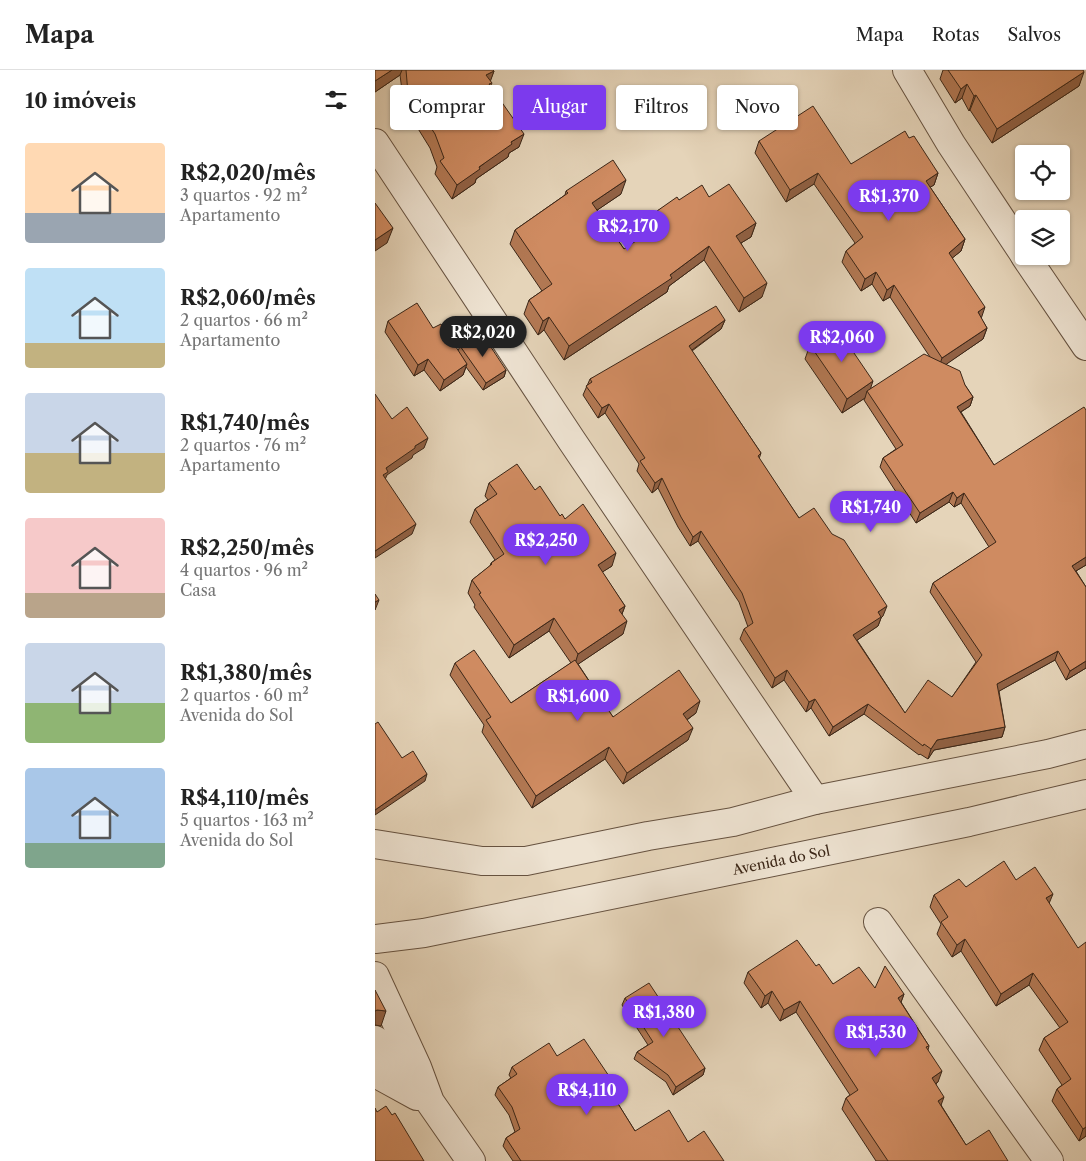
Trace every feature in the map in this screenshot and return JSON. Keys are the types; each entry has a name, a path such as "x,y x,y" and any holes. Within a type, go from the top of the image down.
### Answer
{"street":[{"path":"907,70 951,144 1015,241"},
{"path":"375,142 572,440 815,800"},
{"path":"1031,265 1086,346"},
{"path":"375,844 482,861 526,861 648,836 733,822 815,800 1048,754 1086,744"},
{"name":"Avenida do Sol","path":"375,940 475,923 969,822 1086,794"},
{"path":"878,922 1049,1161"},
{"path":"375,977 402,1034 428,1101"},
{"path":"375,1040 428,1101 471,1161"},
{"path":"375,1073 428,1101"}],"building":[{"path":"375,70 392,70 375,81"},
{"path":"406,70 494,71 486,75 492,83 490,85 407,85"},
{"path":"948,70 1083,70 1084,72 997,129 967,84 961,89"},
{"path":"503,104 513,118 513,130 521,130 524,134 511,142 512,144 457,185 440,161 444,158 432,130 503,130"},
{"path":"813,106 851,164 905,131 909,138 914,136 938,173 926,181 965,239 949,253 985,307 978,312 987,328 942,358 894,285 887,290 876,272 865,279 846,251 863,237 818,173 790,190 759,141 776,130 798,130 798,116"},
{"path":"613,160 626,180 592,203 624,249 664,222 657,211 677,197 679,200 702,185 709,197 729,184 756,223 736,236 767,283 744,298 709,246 670,275 672,278 569,346 549,317 543,321 529,300 552,284 515,230 568,193 566,191"},
{"path":"375,203 393,228 375,240"},
{"path":"417,303 433,328 441,324 467,364 444,380 428,359 418,365 388,321"},
{"path":"716,306 725,320 689,346 761,453 758,456 799,518 814,508 832,534 844,540 887,606 878,612 881,617 853,635 905,713 928,680 952,697 982,655 933,583 996,542 964,493 957,498 953,492 920,513 883,458 903,445 867,391 924,354 960,371 965,385 973,397 957,407 994,465 1084,407 1086,410 1086,557 1072,566 1086,587 1086,661 1070,671 1058,651 997,684 1005,727 937,740 931,749 924,744 923,746 868,704 833,727 815,699 809,702 787,670 775,678 744,629 753,623 742,593 701,531 693,537 662,478 655,483 640,461 645,458 609,404 602,408 586,386 592,382 590,379"},
{"path":"837,328 873,381 847,399 810,345"},
{"path":"481,332 506,370 486,383 460,346"},
{"path":"375,394 392,419 407,407 428,438 386,468 388,472 383,475 416,524 375,551"},
{"path":"517,464 535,490 540,486 560,516 562,514 565,519 583,504 616,553 598,565 625,606 619,610 627,621 578,654 554,618 514,645 479,594 481,593 472,580 504,554 475,509 497,494 489,483"},
{"path":"375,594 379,600 375,602"},
{"path":"474,650 511,703 575,660 613,717 679,670 700,701 683,714 693,728 627,773 609,747 536,796 486,720 491,717 455,663"},
{"path":"378,722 402,758 413,751 427,774 375,810 375,724"},
{"path":"1004,861 1016,880 1035,867 1053,894 1046,898 1078,948 1086,942 1086,1127 1083,1129 1057,1089 1071,1079 1044,1038 1068,1022 1033,973 1001,994 965,939 957,945 941,922 948,917 934,895 959,879 966,887"},
{"path":"797,940 816,966 819,964 833,984 859,967 875,988 885,966 904,994 898,998 929,1046 926,1047 942,1071 932,1078 944,1097 938,1101 966,1145 989,1130 1008,1161 888,1161 846,1098 858,1090 800,1001 784,1010 772,991 765,996 748,972"},
{"path":"649,983 705,1068 676,1087 668,1075 637,1052 653,1042 625,998"},
{"path":"375,990 386,1011 375,1011"},
{"path":"584,1039 613,1082 607,1086 635,1131 669,1110 688,1142 704,1131 724,1161 521,1161 506,1138 520,1129 512,1107 498,1087 517,1074 512,1067 549,1043 557,1056"},
{"path":"386,1106 392,1115 395,1113 424,1161 375,1161 375,1108 377,1112"}]}
